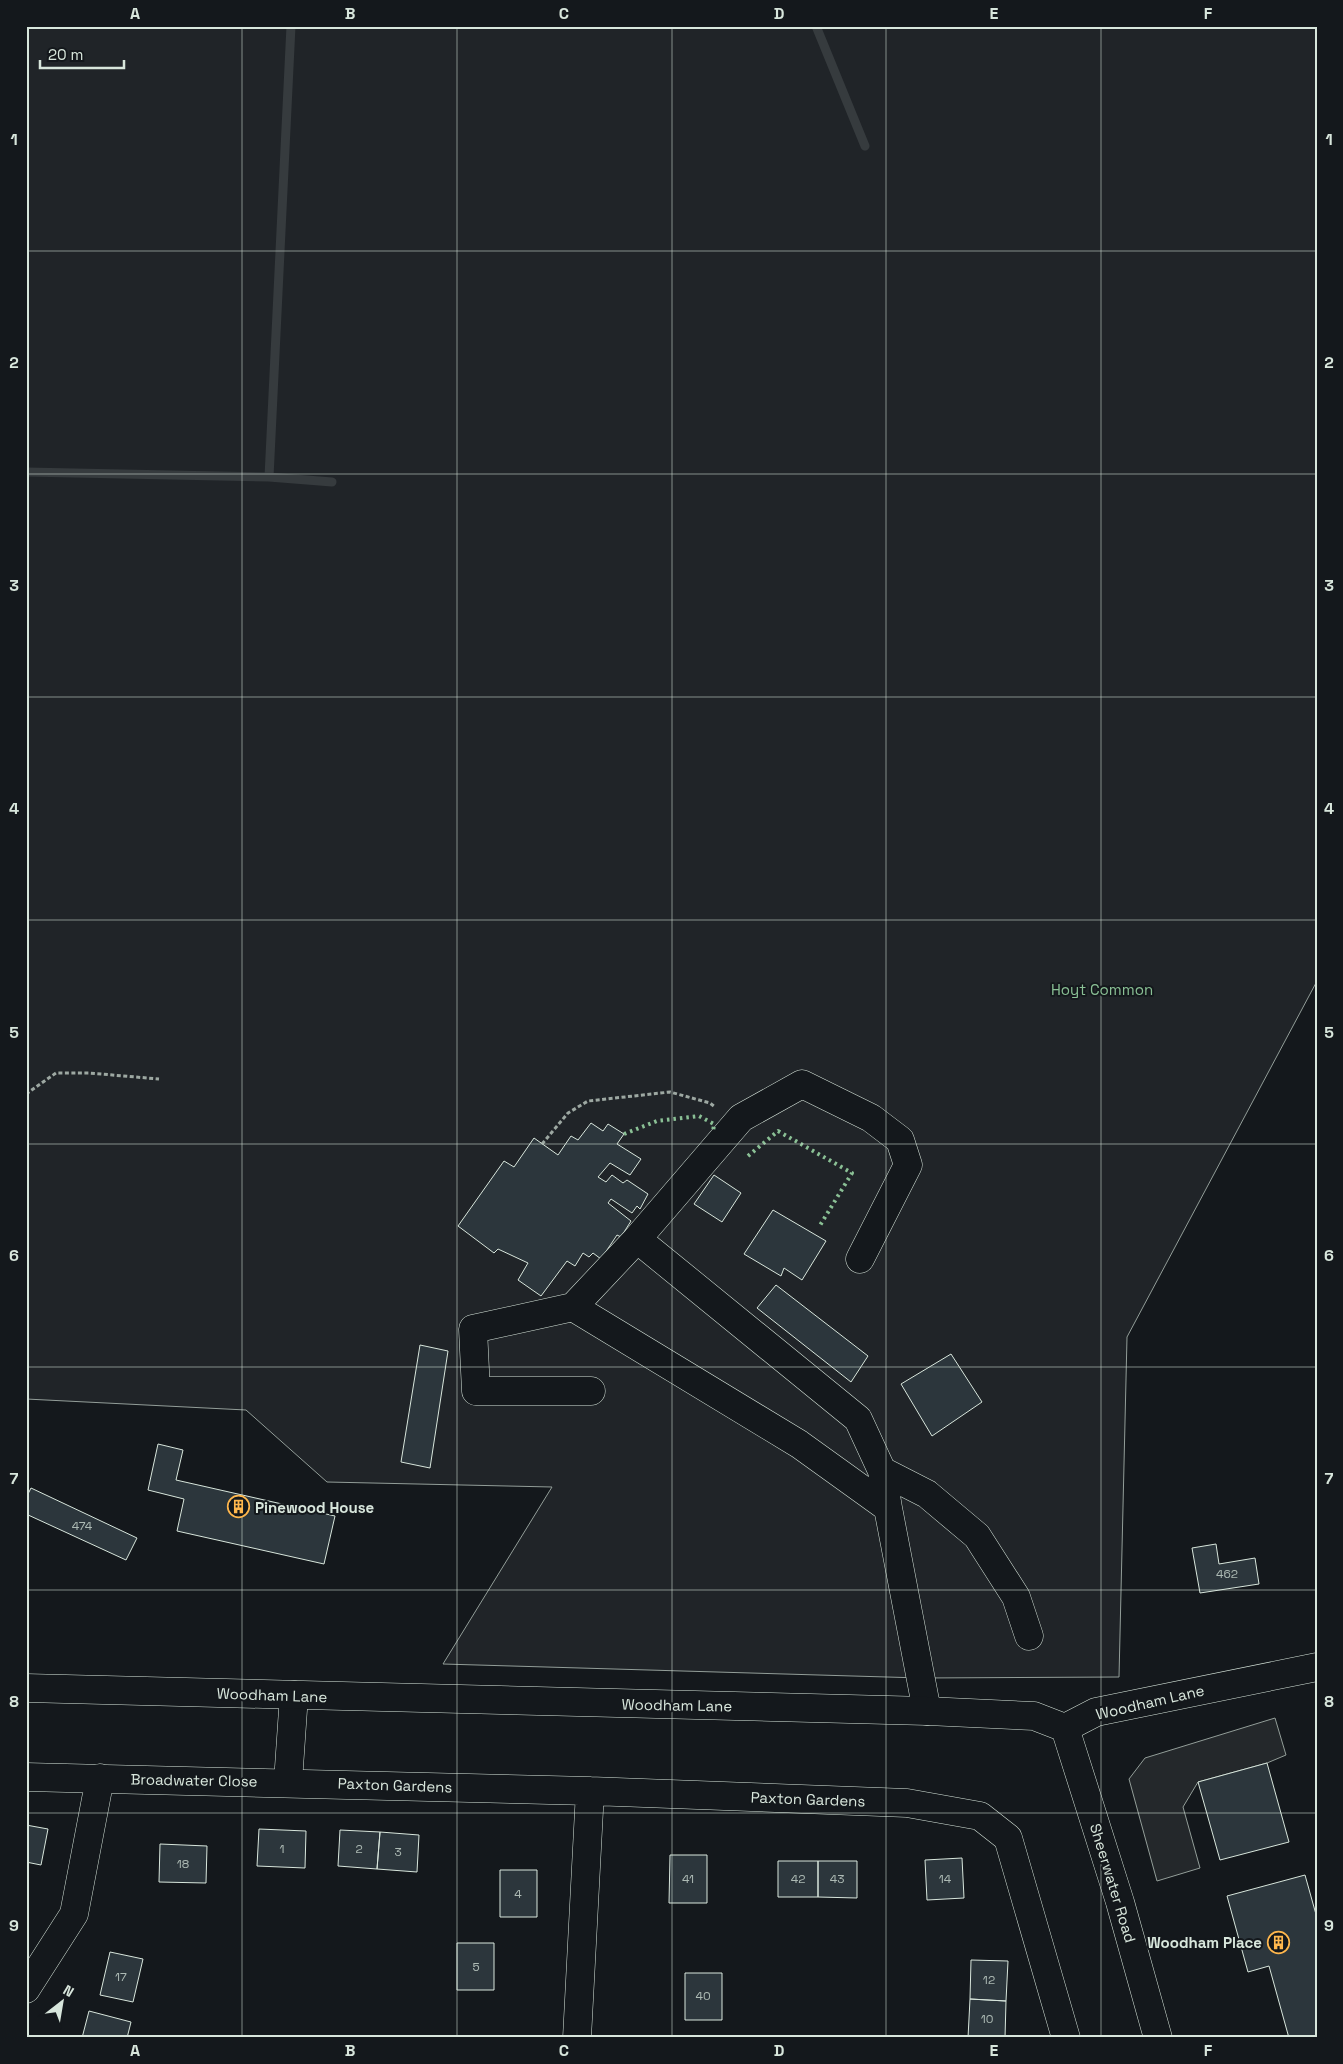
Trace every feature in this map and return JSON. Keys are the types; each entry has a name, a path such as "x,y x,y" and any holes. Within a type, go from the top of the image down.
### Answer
{"street":[{"path":"590,1391 476,1391 473,1329 573,1307 637,1239 741,1118 802,1084 871,1118 900,1140 908,1164 860,1259"},
{"path":"637,1239 858,1419 882,1471 927,1711"},
{"path":"573,1307 798,1444 888,1508"},
{"path":"882,1471 927,1494 977,1536 1016,1597 1029,1636"},
{"name":"Woodham Lane","path":"26,1688 927,1711 1034,1716 1064,1728 1096,1712 1317,1667"},
{"path":"288,1782 294,1695"},
{"name":"Sheerwater Road","path":"1064,1728 1120,1902 1158,2038"},
{"name":"Broadwater Close","path":"26,1777 288,1782"},
{"path":"26,1989 74,1914 100,1778"},
{"name":"Paxton Gardens","path":"288,1782 907,1803 980,1816 1008,1838 1066,2038"},
{"path":"578,2038 590,1791"}],"path":[{"path":"26,1094 56,1073 90,1073 158,1079"},
{"path":"542,1144 568,1114 588,1101 670,1092 710,1103 722,1114 721,1140"}],"green space":[{"name":"Hoyt Common","path":"26,26 1317,26 1317,981 1127,1337 1119,1677 921,1678 443,1664 552,1487 327,1482 246,1410 26,1399"}],"shaded area":[{"path":"1275,1718 1286,1755 1267,1763 1198,1782 1183,1807 1200,1868 1157,1881 1129,1779 1145,1758"}],"building":[{"path":"591,1123 603,1131 608,1124 624,1134 617,1144 641,1159 630,1175 610,1163 598,1177 606,1182 612,1175 623,1183 627,1180 648,1194 640,1209 637,1206 632,1213 611,1199 608,1203 631,1221 621,1237 617,1235 601,1259 593,1253 589,1257 583,1253 575,1266 567,1261 541,1296 518,1280 528,1263 498,1249 494,1253 458,1226 504,1161 514,1167 534,1138 558,1155 571,1136 578,1140"},
{"path":"714,1175 741,1193 722,1222 694,1204"},
{"path":"773,1210 826,1241 802,1280 784,1268 781,1276 744,1254"},
{"path":"776,1285 868,1356 851,1382 757,1308"},
{"path":"420,1345 448,1351 430,1468 401,1462"},
{"path":"951,1354 982,1402 932,1436 901,1384"},
{"name":"Pinewood House","path":"158,1444 183,1450 176,1480 335,1516 324,1564 177,1531 184,1499 148,1490"},
{"path":"31,1488 137,1538 126,1560 26,1514 26,1498"},
{"path":"1216,1544 1219,1564 1255,1558 1259,1584 1200,1593 1192,1548"},
{"path":"1267,1763 1289,1842 1220,1860 1198,1782"},
{"path":"26,1825 48,1829 41,1865 26,1862"},
{"path":"259,1829 306,1831 305,1868 257,1866"},
{"path":"340,1830 380,1832 377,1869 338,1866"},
{"path":"380,1832 419,1835 417,1872 377,1869"},
{"path":"160,1844 207,1846 206,1883 159,1882"},
{"path":"670,1855 707,1855 707,1903 669,1903"},
{"path":"962,1858 964,1898 927,1900 925,1860"},
{"path":"778,1861 818,1861 818,1897 778,1897"},
{"path":"818,1861 857,1861 857,1898 818,1897"},
{"path":"500,1870 537,1870 537,1917 500,1917"},
{"name":"Woodham Place","path":"1305,1875 1317,1918 1317,2038 1289,2038 1269,1966 1248,1972 1227,1896"},
{"path":"457,1943 494,1943 494,1990 457,1990"},
{"path":"110,1952 143,1959 133,2002 100,1995"},
{"path":"971,1960 1008,1961 1006,2001 970,1999"},
{"path":"685,1973 722,1973 722,2020 685,2020"},
{"path":"970,1999 1006,2001 1005,2038 968,2038"},
{"path":"89,2011 131,2022 127,2038 82,2038"}],"waterway":[{"path":"269,477 291,26"},
{"path":"816,26 865,146"},
{"path":"26,472 269,477 332,482"}],"hedge":[{"path":"624,1134 657,1121 699,1116 714,1124 713,1132"},
{"path":"748,1156 778,1131 852,1173 819,1227"}],"place":[{"name":"Pinewood House","path":"239,1507"},
{"name":"Woodham Place","path":"1278,1942"}]}
